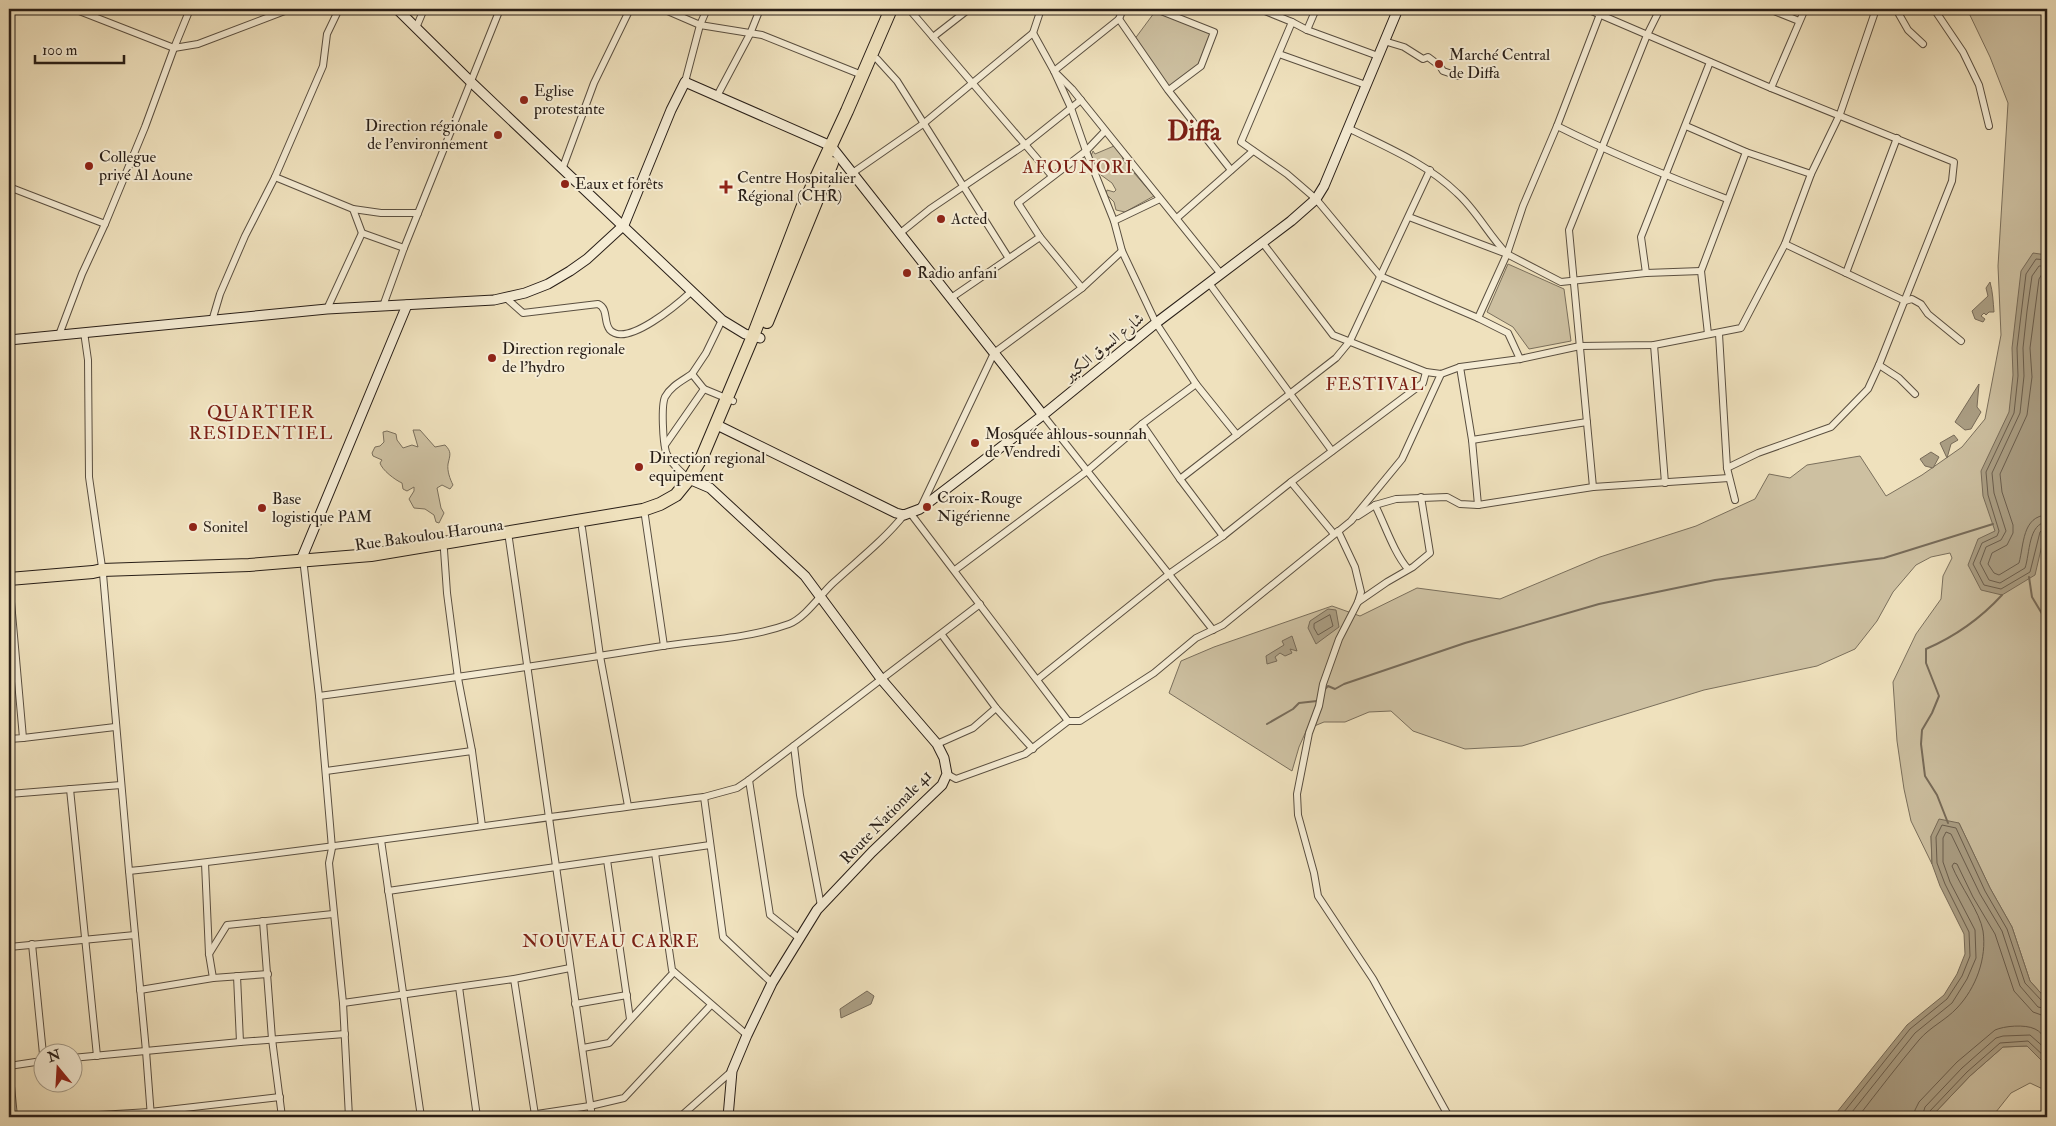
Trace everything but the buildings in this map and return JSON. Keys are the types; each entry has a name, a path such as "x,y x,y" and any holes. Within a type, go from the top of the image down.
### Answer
{"highway":[{"path":"834,150 862,75 891,9"},
{"path":"834,150 877,59 896,9"},
{"name":"Rue Bakoulou Harouna","path":"9,579 249,564 372,561 582,528 645,516 663,510 679,501 693,488 696,469 719,426 757,337 802,208 834,150"},
{"name":"Rue Bakoulou Harouna","path":"303,563 422,548 643,510 660,504 693,480"}],"street":[{"path":"74,9 174,48 198,44 290,9"},
{"path":"59,335 82,274 145,127 190,9"},
{"path":"212,321 220,294 245,236 275,177 323,66 327,34 339,9"},
{"path":"397,9 471,82 563,167 722,320 745,334 757,337"},
{"path":"416,28 424,9"},
{"path":"383,306 404,248 500,9"},
{"path":"563,167 594,82 630,9"},
{"path":"663,9 700,25 762,35 862,75"},
{"path":"9,340 327,309 506,298 548,284 587,259 624,225 671,110 685,82 700,25 707,9"},
{"path":"717,96 750,34 760,9"},
{"path":"909,9 1052,176"},
{"path":"933,37 969,9"},
{"path":"851,174 923,124 1034,33 1041,9"},
{"path":"1054,71 1118,19 1123,9"},
{"path":"1156,9 1214,32 1201,66 1169,90"},
{"path":"1260,9 1308,30 1378,56"},
{"path":"1308,30 1316,9"},
{"name":"شارع السوق الكبير","path":"908,514 920,509 1043,415 1156,323 1291,221 1316,199 1324,186 1398,9"},
{"path":"1587,9 1771,88 1840,114 1954,162 1952,182 1868,389 1831,427 1758,453 1727,468"},
{"path":"1593,487 1569,230 1647,36 1660,9"},
{"path":"1769,9 1799,22"},
{"path":"1771,88 1805,9"},
{"path":"1262,242 1333,335 1426,372 1441,374 1460,367 1520,359 1580,346 1654,345 1708,334 1719,334 1741,328 1785,244 1811,174 1840,114 1875,11 1881,9"},
{"path":"1896,9 1908,30 1923,44"},
{"path":"1934,9 1963,52 1979,85 1989,126"},
{"path":"1478,318 1506,254 1600,14"},
{"path":"1118,19 1169,90 1231,170"},
{"path":"1292,22 1241,142 1287,174 1316,199 1380,276 1478,318 1508,334 1520,359"},
{"path":"1034,33 1071,108 1114,221 1122,251 1156,323 1196,384 1237,434"},
{"path":"1384,41 1404,47 1423,58 1428,57 1440,66 1443,71 1458,76"},
{"path":"1279,54 1366,85"},
{"path":"877,59 897,81 1008,258"},
{"path":"1646,273 1641,237 1710,62"},
{"path":"1054,71 1081,100 1221,274"},
{"path":"685,82 834,150 851,174 1213,630"},
{"path":"899,234 930,209 1026,144 1081,100"},
{"path":"1557,126 1601,148 1728,199"},
{"path":"1686,126 1746,152 1811,174"},
{"path":"1348,128 1418,162 1430,170 1458,193 1506,254"},
{"path":"1082,288 1040,236 1018,203 1086,151 1105,131"},
{"path":"1846,273 1896,138"},
{"path":"1177,218 1253,151"},
{"path":"1708,334 1701,270 1746,152"},
{"path":"1180,479 1289,392 1336,358 1350,341 1430,170"},
{"path":"275,177 353,209 380,213 418,213"},
{"path":"9,187 105,224"},
{"path":"1114,221 1160,199"},
{"path":"327,309 362,233 353,209"},
{"path":"1409,217 1506,254 1561,282 1646,273 1701,270"},
{"path":"362,233 404,248"},
{"path":"951,298 1040,236"},
{"path":"1785,244 1905,301 1912,299 1921,304 1928,314 1961,341"},
{"path":"920,509 994,352 1082,288 1122,251"},
{"path":"1209,283 1332,451"},
{"path":"506,298 523,313 598,304 604,309 608,328 619,335 634,332 669,310 692,291"},
{"path":"349,1117 343,1003 329,863 332,848 326,771 303,563 406,305"},
{"path":"693,480 678,470 666,453 664,399 671,388 692,374 706,353 722,320"},
{"path":"84,332 88,360 89,477 121,785 151,1115"},
{"path":"1719,334 1727,468 1735,500"},
{"path":"1654,345 1665,483"},
{"path":"1879,365 1900,378 1915,394"},
{"path":"1460,367 1472,440 1478,505"},
{"path":"1038,679 1169,574 1223,536 1422,383 1426,372"},
{"path":"692,374 704,389 730,399"},
{"path":"1353,519 1402,458 1441,374"},
{"path":"955,570 1087,471 1142,424 1196,384"},
{"path":"665,445 704,389"},
{"path":"1472,440 1587,422"},
{"path":"1142,424 1223,536"},
{"path":"719,426 880,505 908,514 955,570 1068,721"},
{"path":"947,774 956,779 1025,754 1068,721 1080,721 1094,714 1154,673 1196,638 1223,625 1353,519 1375,505 1396,499 1446,497 1460,504 1478,505 1593,487 1729,478"},
{"name":"Route Nationale 41","path":"693,480 710,488 805,576 822,596 882,680 937,744 944,758 947,774 942,785 872,852 821,906 772,983 747,1035 732,1071 728,1117"},
{"path":"1291,482 1336,533 1354,568 1361,592 1358,602 1339,639 1323,684 1319,706 1309,733 1296,794 1298,815 1314,873 1318,896 1373,979 1449,1117"},
{"path":"1358,602 1430,553 1421,497"},
{"path":"1375,505 1401,561 1408,569"},
{"path":"319,696 458,678 664,646 737,637 791,623 908,514"},
{"path":"645,516 664,646"},
{"path":"582,528 600,656 628,806"},
{"path":"509,539 592,1117"},
{"path":"444,550 447,593 458,678 472,750 482,826"},
{"path":"9,579 12,656 23,738"},
{"path":"129,872 332,848 548,816 704,797 731,790 749,780 942,635 980,604"},
{"path":"942,635 996,708 1033,749"},
{"path":"937,744 973,728 996,708"},
{"path":"9,739 115,726"},
{"path":"794,746 800,795 821,906"},
{"path":"326,771 472,750"},
{"path":"749,780 770,915 800,940"},
{"path":"9,794 121,785"},
{"path":"70,789 97,1056"},
{"path":"704,797 723,938 772,983"},
{"path":"381,840 421,1117"},
{"path":"388,891 710,845"},
{"path":"655,853 672,970 747,1035"},
{"path":"607,860 630,1019"},
{"path":"205,863 209,954 213,978"},
{"path":"209,954 227,925 333,914"},
{"path":"263,921 272,1039 282,1117"},
{"path":"9,947 135,935"},
{"path":"32,944 42,1044"},
{"path":"343,1003 514,979 570,968"},
{"path":"583,1048 609,1044 674,972"},
{"path":"140,990 213,978 268,974"},
{"path":"237,976 240,1042"},
{"path":"514,979 535,1114"},
{"path":"459,987 476,1117"},
{"path":"575,1004 627,995"},
{"path":"517,1117 590,1106 624,1098 711,1005"},
{"path":"82,1057 345,1034"},
{"path":"14,1117 9,1066 32,1063"},
{"path":"680,1117 732,1071"},
{"path":"65,1117 151,1115 280,1098"}],"shaded area":[{"path":"1157,9 1212,33 1199,66 1168,90 1134,40"},
{"path":"1967,9 2047,9 2047,1000 2030,981 2012,927 1990,888 1959,823 1931,836 1932,864 1911,821 1904,789 1897,741 1893,682 1916,634 1941,599 1943,576 1952,558 1950,553 1931,557 1916,565 1893,592 1877,621 1855,649 1817,666 1704,690 1522,746 1465,749 1413,731 1391,711 1369,712 1345,722 1324,722 1307,729 1292,771 1169,693 1181,661 1214,647 1332,606 1360,616 1417,588 1500,599 1600,557 1696,526 1755,499 1769,474 1790,478 1807,465 1860,456 1886,496 1922,475 1962,447 1985,419 2001,335 1998,266 2008,103 1990,57"},
{"path":"1114,146 1121,150 1123,160 1129,167 1124,173 1134,173 1154,196 1125,212 1116,210 1114,202 1106,194 1107,190 1114,192 1116,190 1112,183 1101,175 1090,158 1093,151 1095,154"},
{"path":"1508,264 1564,289 1571,341 1529,349 1513,327 1487,312"},
{"path":"413,430 420,430 435,447 445,445 450,452 448,469 453,485 450,489 442,485 437,488 441,508 444,513 439,523 436,522 434,515 425,509 414,508 409,499 414,491 414,487 407,491 403,489 402,483 386,472 380,463 382,460 373,456 372,453 375,447 380,446 384,442 383,432 387,431 396,434 397,440 403,448 412,445 418,447"},
{"path":"2027,1046 2047,1066 2047,1091 2030,1083 2011,1093 1992,1117 1931,1117 1970,1076 2003,1047"}],"water":[{"path":"2033,253 2047,255 2047,524 2035,575 2002,595 1981,590 1968,565 1978,539 1995,531 1983,496 1981,471 2009,412 2013,375 2012,348 2021,271"},
{"path":"1990,282 1994,312 1989,312 1986,315 1984,313 1981,316 1985,319 1983,322 1975,319 1972,311 1988,296 1986,288"},
{"path":"1979,384 1977,407 1981,412 1971,429 1965,430 1955,422"},
{"path":"1954,435 1958,440 1951,444 1947,458 1940,443"},
{"path":"1931,452 1939,457 1933,468 1925,466 1920,459"},
{"path":"1328,609 1336,610 1339,627 1316,644 1308,628 1310,621"},
{"path":"1292,636 1297,651 1290,649 1292,653 1285,656 1280,653 1275,657 1277,661 1267,664 1266,656 1284,645 1282,641"},
{"path":"1939,819 1959,823 1990,888 2012,927 2030,981 2047,1000 2047,1066 2027,1046 2003,1047 1970,1076 1931,1117 1833,1117 1907,1025 1944,995 1957,974 1965,954 1964,934 1940,886 1932,864 1931,836"},
{"path":"867,991 874,996 871,1004 841,1018 840,1009"}],"waterway":[{"path":"2043,256 2047,244"},
{"path":"1325,689 1328,686 1335,689 1344,684 1465,643 1599,604 1715,580 1884,558 1993,524"},
{"path":"2029,577 2032,597 2047,622"},
{"path":"1948,823 1937,795 1925,776 1921,744 1922,730 1939,696 1926,663 1926,649 1967,626 2002,595"},
{"path":"1267,724 1293,709 1299,703 1317,701"}],"place":[{"name":"Marché Central de Diffa","path":"1439,64"},
{"name":"Eglise protestante","path":"524,100"},
{"name":"Direction régionale de l'environnement","path":"498,135"},
{"name":"Collegue privé Al Aoune","path":"89,166"},
{"name":"Eaux et forêts","path":"565,184"},
{"name":"Centre Hospitalier Régional (CHR)","path":"726,187"},
{"name":"Acted","path":"941,219"},
{"name":"Radio anfani","path":"907,273"},
{"name":"Direction regionale de l'hydro","path":"492,358"},
{"name":"Mosquée ahlous-sounnah de Vendredi","path":"975,443"},
{"name":"Direction regional equipement","path":"639,467"},
{"name":"Croix-Rouge Nigérienne","path":"927,507"},
{"name":"Base logistique PAM","path":"262,508"},
{"name":"Sonitel","path":"193,527"}],"district":[{"name":"Diffa","path":"1194,132"},
{"name":"AFOUNORI","path":"1078,167"},
{"name":"FESTIVAL","path":"1375,384"},
{"name":"QUARTIER RESIDENTIEL","path":"261,422"},
{"name":"NOUVEAU CARRE","path":"611,941"}]}
